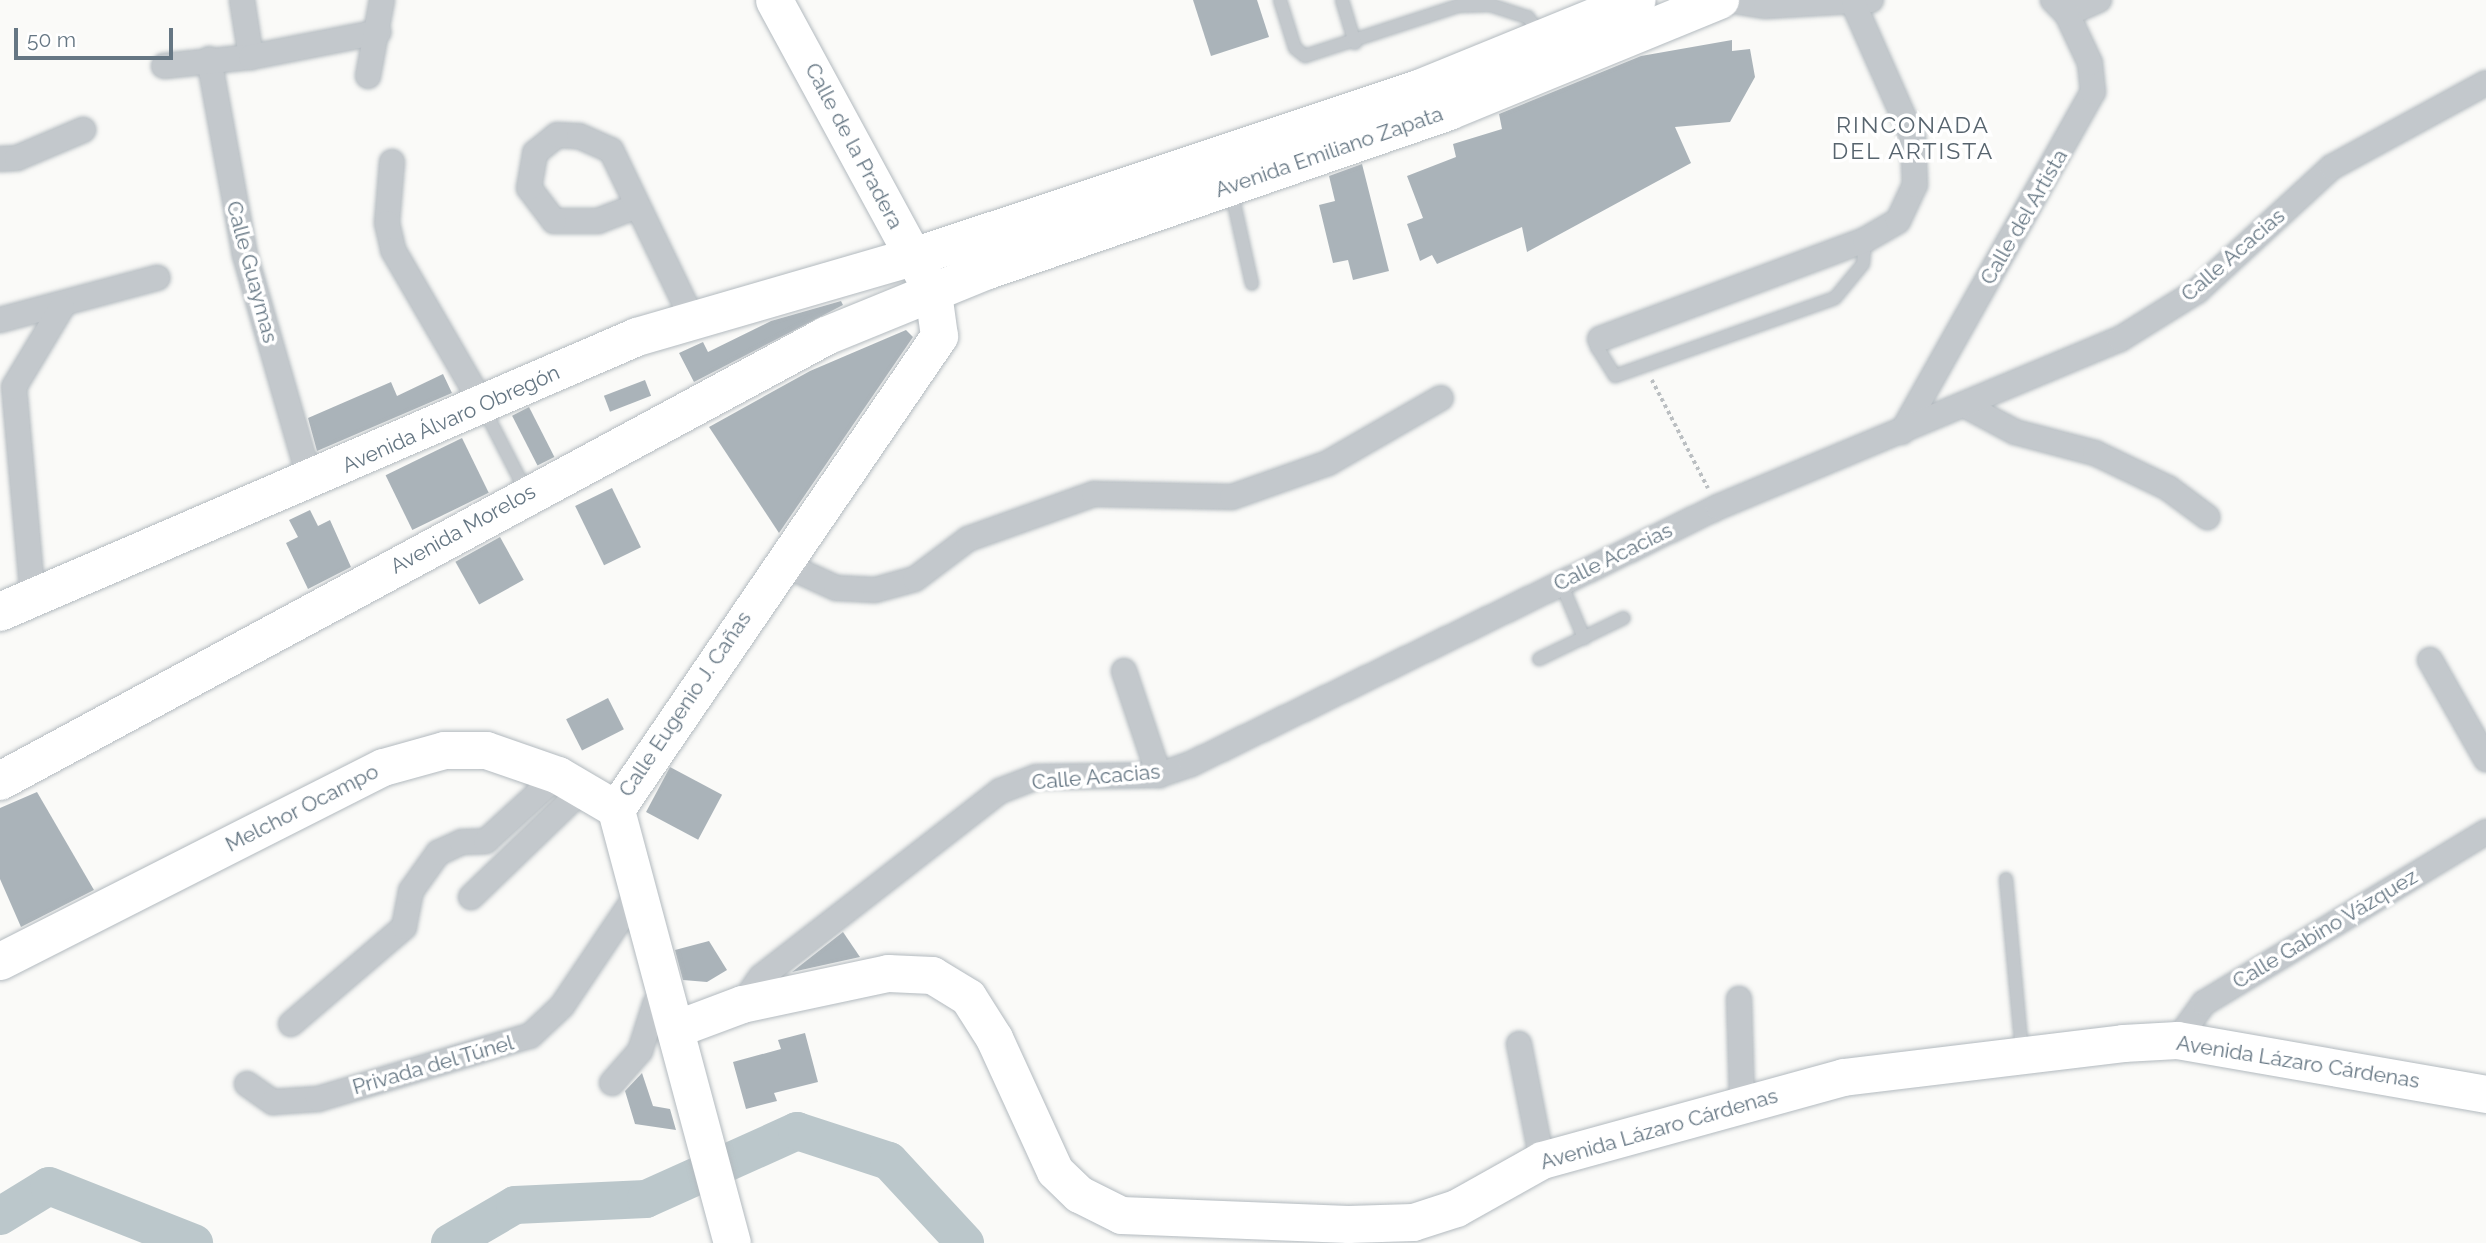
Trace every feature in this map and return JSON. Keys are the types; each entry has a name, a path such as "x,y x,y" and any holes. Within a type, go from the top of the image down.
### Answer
{"main road":[{"name":"Avenida Emiliano Zapata","path":"933,293 1230,187 1548,54 1637,0"},
{"name":"Avenida Emiliano Zapata","path":"913,256 1419,89 1548,54 1720,0"},
{"name":"Avenida Álvaro Obregón","path":"17,606 311,483 481,402 692,318 913,256"},
{"name":"Avenida Morelos","path":"0,780 826,336 933,293"}],"street":[{"path":"242,0 251,57"},
{"path":"368,76 379,32 382,0"},
{"name":"Calle de la Pradera","path":"774,0 933,293"},
{"path":"1600,339 1865,240 1898,221 1915,185 1913,138 1862,2 1727,0"},
{"path":"2060,7 2099,0"},
{"name":"Calle del Artista","path":"1902,432 2094,92 2090,63 2060,7"},
{"path":"164,66 209,58 251,57 379,32"},
{"name":"Calle Guaymas","path":"209,58 245,255 311,483"},
{"name":"Calle Acacias","path":"742,1004 761,977 1000,791 1036,777 1159,775 1718,507 1968,407 2120,339 2175,305 2332,167 2486,83"},
{"path":"0,159 17,158 83,130"},
{"path":"637,206 598,221 554,220 529,188 535,153 558,135 579,135 611,150 692,318"},
{"path":"392,162 387,223 393,250 481,402"},
{"path":"0,320 62,307 157,278"},
{"name":"Calle Eugenio J. Cañas","path":"728,1230 694,1090 616,809 779,562 939,336 933,293"},
{"path":"17,606 8,451 14,387 62,307"},
{"path":"779,562 836,588 875,590 915,579 968,539 1094,495 1233,497 1328,463 1441,398"},
{"path":"1968,407 2015,432 2095,453 2168,488 2207,517"},
{"path":"2430,660 2486,759"},
{"path":"1124,671 1159,775"},
{"name":"Melchor Ocampo","path":"0,961 383,767 444,750 486,750 570,783 616,809"},
{"path":"471,897 570,783"},
{"path":"291,1024 404,927 411,891 438,853 462,842 486,841 570,783"},
{"name":"Calle Gabino Vázquez","path":"2177,1040 2204,1003 2486,832"},
{"name":"Privada del Túnel","path":"247,1084 273,1102 318,1099 530,1036 562,1006 638,893"},
{"name":"Avenida Lázaro Cárdenas","path":"672,1011 742,1004 888,973 932,975 968,998 994,1038 1055,1171 1079,1194 1121,1214 1413,1222 1456,1208 1542,1160 1843,1077 2022,1055 2177,1040 2486,1094"},
{"path":"1739,999 1742,1103"},
{"path":"612,1083 639,1051 655,1004 672,1011"},
{"path":"1519,1044 1542,1160"}],"lane":[{"path":"1280,0 1295,48 1305,56 1355,43 1458,6 1490,5 1528,17 1548,54"},
{"path":"1342,0 1355,43"},
{"path":"1230,187 1252,284"},
{"path":"1600,339 1597,347 1609,374 1645,367 1835,298 1863,264 1865,240"},
{"path":"481,402 528,494"},
{"path":"1561,583 1584,638"},
{"path":"1539,659 1624,618"},
{"path":"2006,879 2022,1055"}],"path":[{"path":"1645,367 1718,507"}],"building":[{"path":"1193,0 1257,0 1269,37 1211,56"},
{"path":"1732,40 1732,51 1750,49 1755,77 1730,122 1675,127 1691,163 1527,252 1522,227 1437,264 1432,255 1420,261 1407,224 1423,218 1407,176 1456,157 1453,144 1502,129 1499,114 1641,56"},
{"path":"1362,164 1389,271 1353,280 1348,260 1333,263 1319,205 1335,201 1329,176"},
{"path":"841,301 843,305 694,382 679,353 703,342 708,352 771,321"},
{"path":"906,330 913,337 779,533 709,427 810,371"},
{"path":"443,374 452,393 317,451 308,418 391,382 397,396"},
{"path":"645,380 651,396 610,412 604,396"},
{"path":"529,407 554,457 537,466 512,416"},
{"path":"462,438 489,493 412,530 386,475"},
{"path":"612,488 641,547 604,565 575,506"},
{"path":"310,510 318,526 330,520 351,567 308,589 286,543 298,537 289,520"},
{"path":"500,537 524,580 479,605 455,562"},
{"path":"608,698 624,729 582,751 566,719"},
{"path":"670,767 722,795 698,840 646,812"},
{"path":"37,792 94,890 21,927 0,879 0,808"},
{"path":"843,932 860,957 792,972"},
{"path":"709,941 727,970 707,982 683,980 675,950"},
{"path":"805,1033 818,1082 774,1093 777,1101 746,1109 733,1062 781,1049 778,1040"},
{"path":"642,1073 653,1106 670,1109 676,1130 635,1124 625,1091"}],"waterway":[{"path":"450,1243 515,1205 646,1199 797,1131 889,1161 965,1243"},
{"path":"0,1216 49,1186 194,1243"}],"district":[{"name":"RINCONADA DEL ARTISTA","path":"1913,138"}]}
